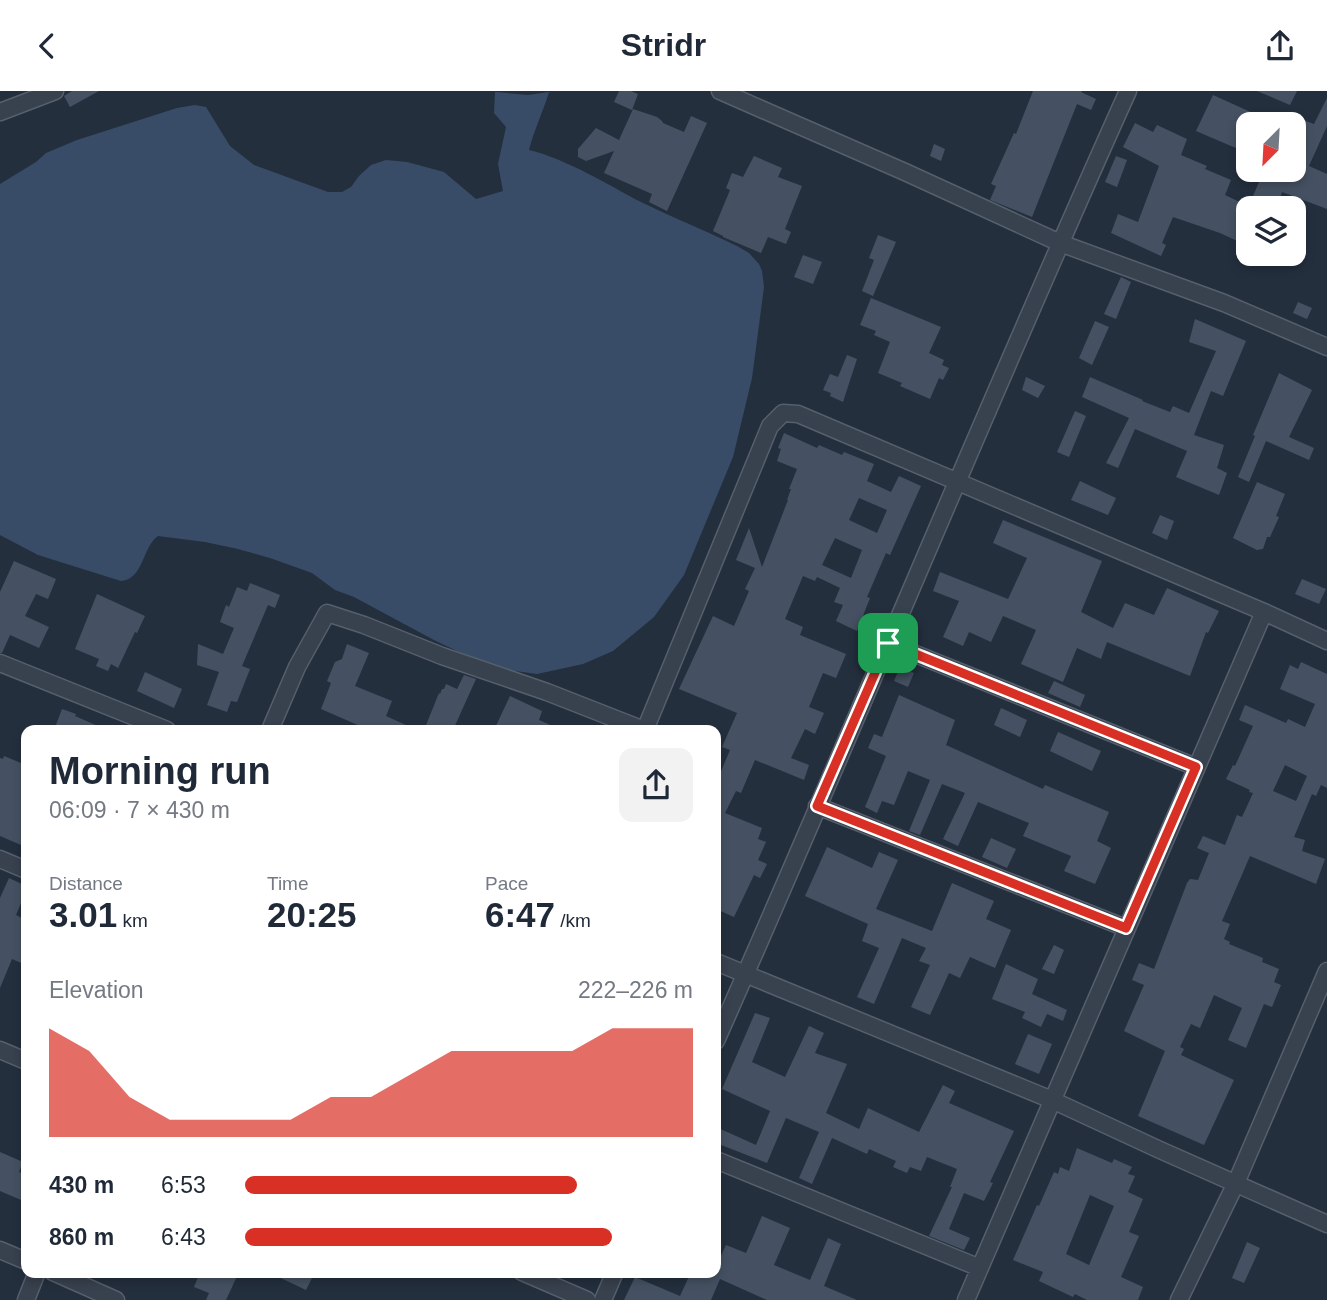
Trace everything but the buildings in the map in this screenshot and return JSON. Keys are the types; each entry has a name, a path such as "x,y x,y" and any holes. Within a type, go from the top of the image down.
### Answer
{"street":[{"path":"0,112 55,91"},
{"path":"720,91 1060,243 1224,303 1327,347"},
{"path":"721,1030 1128,91"},
{"path":"646,725 770,426 783,413 798,414 1327,641"},
{"path":"966,1300 1264,612"},
{"path":"272,725 297,667 327,613 631,725"},
{"path":"888,643 1196,767"},
{"path":"2,668 154,725"},
{"path":"817,806 1126,928"},
{"path":"0,859 21,868"},
{"path":"721,964 1052,1100 1327,1224"},
{"path":"1179,1300 1236,1183 1327,971"},
{"path":"0,1050 21,1059"},
{"path":"721,1162 980,1268"},
{"path":"0,1250 21,1259"},
{"path":"26,1300 35,1278"},
{"path":"66,1278 116,1300"},
{"path":"536,1278 587,1300"},
{"path":"603,1300 612,1278"}],"water":[{"path":"495,92 528,95 549,92 529,150 573,166 643,203 737,246 749,253 762,271 764,287 752,378 733,457 684,575 654,617 613,651 583,664 537,674 480,662 354,597 335,590 312,573 238,549 158,536 149,547 139,569 129,579 121,581 38,555 0,535 0,184 46,153 77,140 177,108 195,105 206,107 230,146 254,165 328,192 342,192 351,187 371,165 386,160 407,162 444,172 476,199 503,191 498,164 506,127 494,113"}],"route":[{"path":"888,643 1196,767 1126,928 817,806 888,643"}]}
